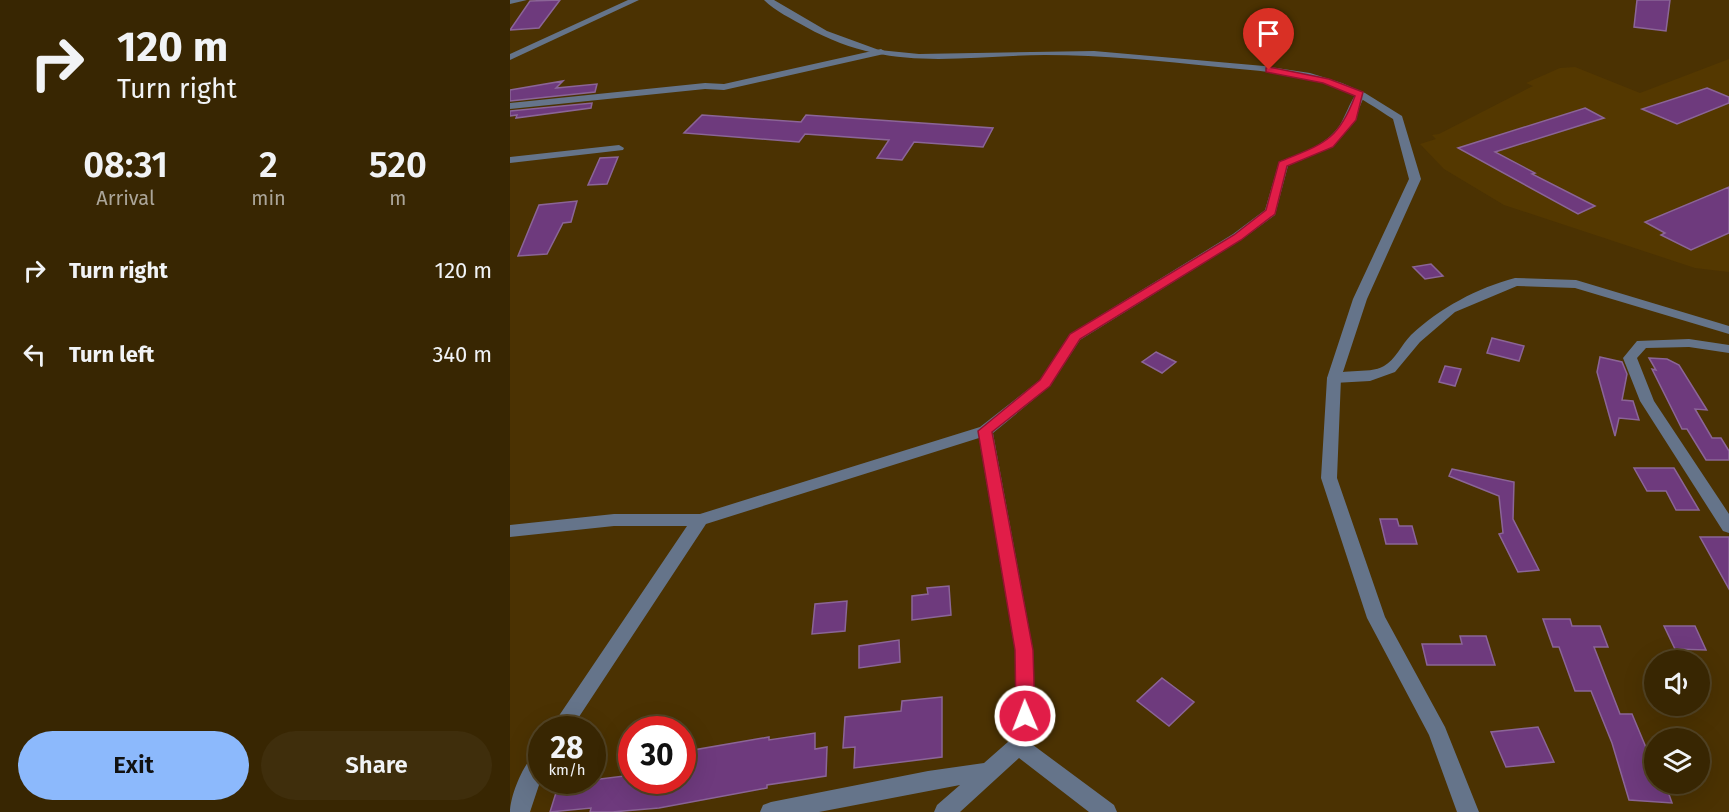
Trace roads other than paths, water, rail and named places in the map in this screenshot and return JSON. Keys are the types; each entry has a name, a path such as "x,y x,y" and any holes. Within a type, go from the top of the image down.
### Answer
{"street":[{"path":"510,1 523,0"},
{"path":"510,57 635,0"},
{"path":"768,0 805,24 861,48 881,52 925,56 1053,52 1146,55 1293,73 1332,82 1360,94 1398,118 1415,179 1360,299 1334,378 1329,477 1376,618 1438,733 1468,812"},
{"path":"510,106 705,86 724,87 881,52"},
{"path":"510,531 614,520 700,520 985,431 1045,383 1075,337 1238,237 1271,212 1283,164 1330,145 1351,120 1360,94"},
{"path":"510,160 619,148"},
{"path":"1334,378 1370,376 1390,369 1415,339 1450,309 1515,282 1576,284 1729,330"},
{"path":"1729,349 1689,343 1642,344 1630,358 1647,401 1729,527"},
{"path":"945,812 1018,746 1025,716 1024,650 985,431"},
{"path":"569,716 700,520"},
{"path":"1018,746 1106,812"},
{"path":"771,812 928,780 987,772"},
{"path":"519,812 528,785"}]}
